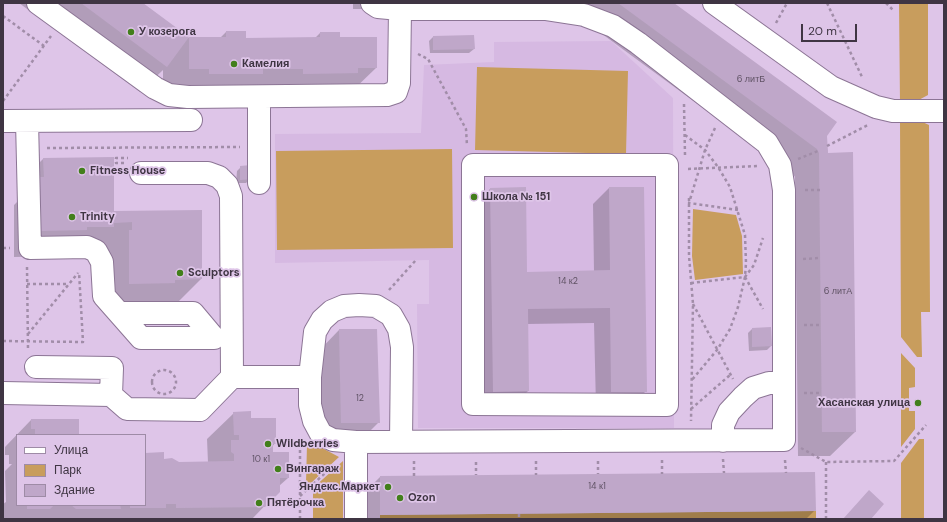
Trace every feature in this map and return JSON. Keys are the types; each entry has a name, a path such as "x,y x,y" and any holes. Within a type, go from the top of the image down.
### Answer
{"lane":[{"path":"38,3 155,88 169,95 188,98 387,95 396,92 400,83 400,9"},
{"path":"372,3 378,7 400,9 545,9 584,15 613,26 638,42 767,143 780,165 784,190 784,440 401,442 356,442 333,440 320,434 314,421 310,405 310,377 315,332 322,320 332,311 344,306 376,306 391,315 399,329 402,347 401,442"},
{"path":"725,6 831,87 885,109 944,111"},
{"path":"259,97 259,182"},
{"path":"3,121 191,120"},
{"path":"28,121 30,248 87,247 96,251 102,262 104,296 119,313"},
{"path":"473,165 667,165 667,405 472,404 473,165"},
{"path":"3,392 111,395 127,409 200,410 232,376 231,196 227,185 219,177 208,173 142,173"},
{"path":"32,361 112,368 111,395"},
{"path":"232,376 310,377"},
{"path":"723,441 723,425 729,412 743,397 753,388 769,383 784,382"},
{"path":"356,442 356,519"}],"path":[{"path":"827,3 885,109 827,146"},
{"path":"886,3 893,10"},
{"path":"3,16 44,46"},
{"path":"3,101 62,21"},
{"path":"400,46 428,59 466,129 467,154 473,165"},
{"path":"724,109 705,150 690,203 738,210"},
{"path":"684,135 705,150 718,167 730,187 745,235 745,277 738,307 730,329 717,350 691,381"},
{"path":"28,148 259,146"},
{"path":"686,169 780,165"},
{"path":"691,283 745,277 754,265 763,238"},
{"path":"30,248 27,254 28,341 32,361"},
{"path":"28,334 96,251"},
{"path":"376,306 416,260"},
{"path":"3,341 83,342 79,272"},
{"path":"745,277 758,303 774,322 784,325"},
{"path":"27,284 69,284"},
{"path":"691,441 693,304 743,397"},
{"path":"164,371 172,374 176,382 174,388 170,392 164,394 158,393 152,383 155,374 164,371"},
{"path":"691,409 730,375"},
{"path":"784,440 826,462 894,461 926,425"},
{"path":"300,496 343,457 356,442"},
{"path":"300,447 300,519"},
{"path":"826,462 826,519"},
{"path":"519,514 519,519"}],"shaded area":[{"name":"Школа № 151","path":"611,41 673,98 674,428 418,428 417,304 429,304 429,260 275,263 275,134 421,133 424,65 494,62 494,42"}],"green space":[{"path":"899,3 928,3 928,95 915,102 900,103"},
{"path":"477,67 628,71 626,154 475,150"},
{"path":"916,119 929,125 930,312 921,312 922,357 917,357 901,337 900,120"},
{"path":"452,149 453,248 277,250 276,151"},
{"path":"693,209 736,215 742,236 743,274 695,280 692,256"},
{"path":"901,353 915,368 915,387 909,388 909,411 915,411 915,429 901,447"},
{"path":"919,439 924,439 924,519 901,519 901,463"},
{"path":"311,442 339,457 311,483 306,483 307,445"},
{"path":"343,461 343,519 313,519 313,488"},
{"path":"816,511 816,519 380,519 380,515"}],"building":[{"path":"81,3 143,3 189,37 167,67"},
{"path":"618,3 674,3 837,122 827,136 828,153 853,152 856,432 822,432 819,153 817,149"},
{"path":"226,31 246,31 246,38 320,37 320,32 340,32 340,37 377,37 377,68 358,68 358,73 303,74 303,69 263,69 263,74 209,74 209,69 189,69 189,37 226,37"},
{"path":"474,35 475,49 433,50 433,36"},
{"path":"114,157 114,211 202,210 202,279 175,280 175,283 129,284 129,230 132,230 132,222 114,223 114,227 87,227 87,230 40,231 40,177 44,177 43,158"},
{"path":"251,165 251,179 240,180 240,166"},
{"path":"526,187 527,272 610,270 609,187 644,187 647,392 611,392 610,308 528,309 529,391 493,392 490,188"},
{"path":"771,327 772,346 752,347 752,328"},
{"path":"339,329 377,329 380,423 341,423"},
{"path":"251,411 251,418 276,418 276,444 273,444 273,452 289,452 289,478 280,478 280,492 265,507 176,508 176,504 166,504 166,508 130,508 130,506 146,506 146,453 164,452 164,459 172,458 179,462 234,461 234,454 231,452 231,440 239,440 239,435 234,435 233,412"},
{"path":"31,419 79,419 79,434 35,434 35,429 31,429"},
{"path":"815,472 816,511 380,515 380,476"},
{"path":"869,490 884,504 871,519 843,519"},
{"path":"27,506 53,506 50,509 27,509"},
{"path":"72,506 120,506 121,509 76,509"}],"place":[{"name":"У козерога","path":"131,32"},
{"name":"Камелия","path":"234,64"},
{"name":"Fitness House","path":"82,171"},
{"name":"Школа № 151","path":"474,197"},
{"name":"Trinity","path":"72,217"},
{"name":"Sculptors","path":"180,273"},
{"name":"Хасанская улица","path":"918,403"},
{"name":"Wildberries","path":"268,444"},
{"name":"Вингараж","path":"278,469"},
{"name":"Яндекс.Маркет","path":"388,487"},
{"name":"Ozon","path":"400,498"},
{"name":"Пятёрочка","path":"259,503"}]}
